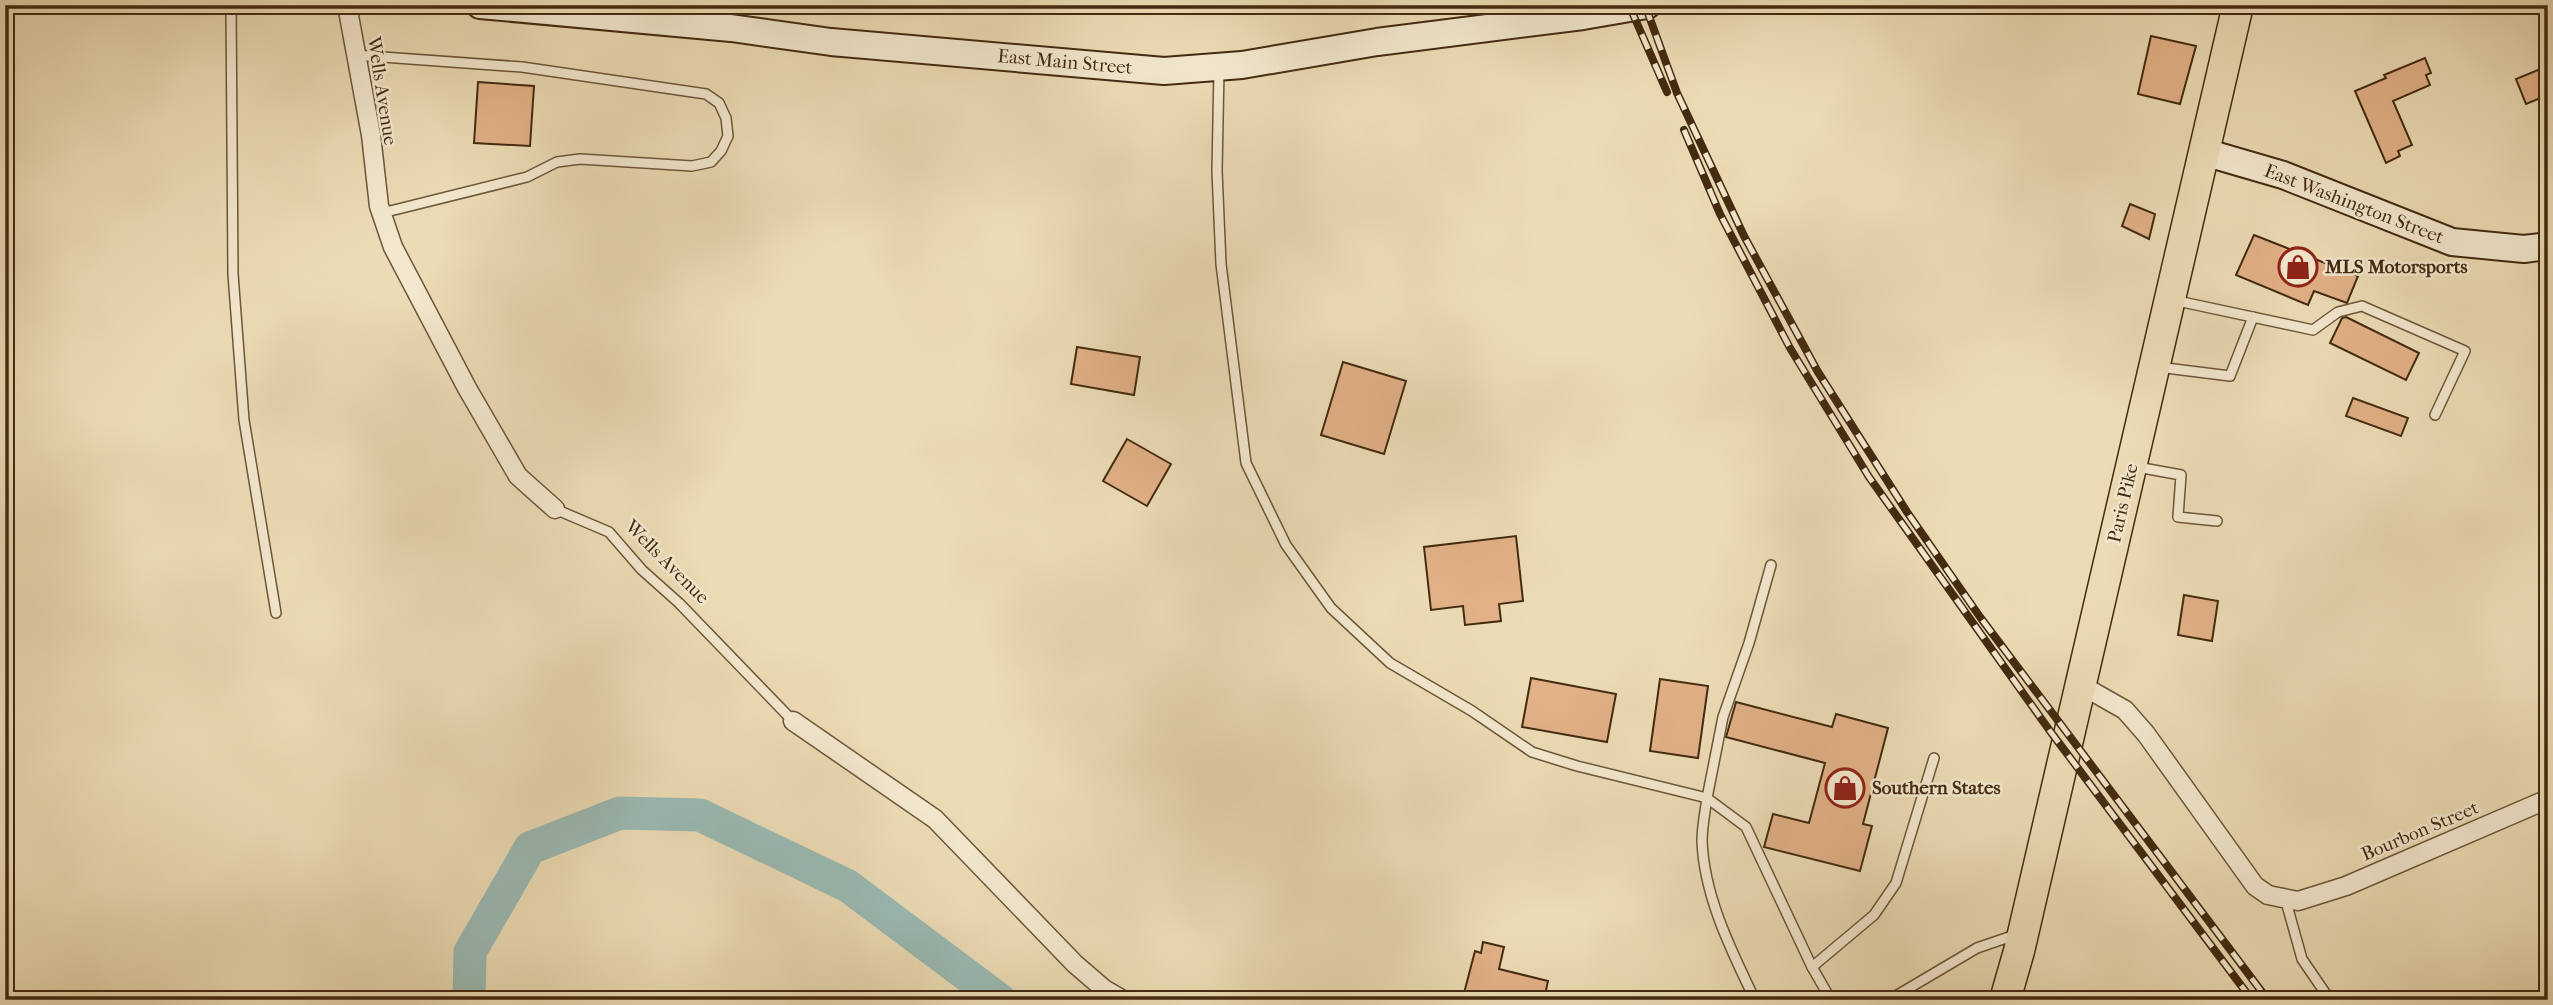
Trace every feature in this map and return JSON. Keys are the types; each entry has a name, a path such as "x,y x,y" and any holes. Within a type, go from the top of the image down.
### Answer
{"main road":[{"name":"Paris Pike","path":"2005,1000 2024,932 2238,5"}],"street":[{"name":"Wells Avenue","path":"347,5 382,213 393,247 518,476 555,509"},
{"name":"East Main Street","path":"480,5 731,28 831,42 1164,71 1294,57 1377,42 1583,16 1647,5"},
{"name":"East Washington Street","path":"2204,152 2284,176 2452,242 2524,249 2548,246"},
{"path":"2081,685 2125,710 2146,734 2255,886 2268,895 2285,898"},
{"name":"Wells Avenue","path":"793,721 935,819 1075,964 1104,989 1123,1000"},
{"name":"Bourbon Street","path":"2285,898 2298,901 2346,886 2548,799"}],"lane":[{"path":"231,5 234,286 244,420 276,613"},
{"path":"355,55 522,67 706,94 719,103 726,118 728,136 721,151 711,162 692,166 580,159 557,162 527,177 382,213"},
{"path":"1219,67 1217,171 1221,264 1246,463 1286,545 1331,608 1390,663 1472,711 1531,752 1707,797 1746,827 1812,967 1831,1000"},
{"path":"2171,300 2313,330 2338,312 2362,306 2465,351 2435,415"},
{"path":"2155,366 2230,376 2252,317"},
{"path":"2132,466 2181,475 2178,517 2217,521"},
{"name":"Wells Avenue","path":"555,509 609,532 642,570 706,629 793,721"},
{"path":"1755,1000 1731,950 1710,890 1702,840 1707,797 1723,717 1749,643 1771,565"},
{"path":"1812,967 1874,915 1896,883 1934,758"},
{"path":"2285,898 2302,958 2330,1000"},
{"path":"1889,1000 1977,948 2024,932"}],"building":[{"path":"2151,36 2196,46 2180,104 2138,94"},
{"path":"2425,58 2431,73 2426,75 2430,85 2393,101 2412,145 2398,151 2400,156 2386,163 2355,91 2386,78 2384,75"},
{"path":"2548,66 2548,95 2526,104 2516,79"},
{"path":"478,82 534,86 530,146 474,143"},
{"path":"2130,204 2155,214 2149,239 2122,226"},
{"path":"2254,235 2358,276 2347,303 2314,291 2308,305 2236,275"},
{"path":"2346,317 2419,353 2406,380 2330,343 2342,318"},
{"path":"1077,347 1140,357 1134,395 1071,384"},
{"path":"1343,362 1406,381 1384,454 1321,435"},
{"path":"2353,398 2408,418 2401,436 2346,416"},
{"path":"1127,439 1171,464 1147,506 1103,481"},
{"path":"1516,536 1523,601 1499,604 1501,621 1465,625 1463,606 1431,610 1424,547"},
{"path":"2184,595 2218,601 2212,641 2178,635"},
{"path":"1531,678 1616,694 1607,742 1522,727"},
{"path":"1660,679 1708,686 1698,758 1650,751"},
{"name":"Southern States","path":"1736,702 1832,727 1836,714 1888,728 1863,824 1872,826 1860,871 1764,847 1773,814 1809,823 1825,763 1726,737"},
{"path":"1483,942 1504,947 1499,969 1548,981 1544,1000 1475,1000 1463,997 1475,951 1481,953"}],"waterway":[{"path":"469,1000 470,952 530,848 620,813 700,815 848,886 1000,1000"}],"railway":[{"path":"1629,5 1667,92"},
{"path":"1645,5 1677,93 1744,236 1818,372 1907,512 1980,617 2268,1000"},
{"path":"1684,130 1720,214 1790,348 1869,477 2050,731 2252,1000"}],"place":[{"name":"MLS Motorsports","path":"2298,267"},
{"name":"Southern States","path":"1845,788"}]}
